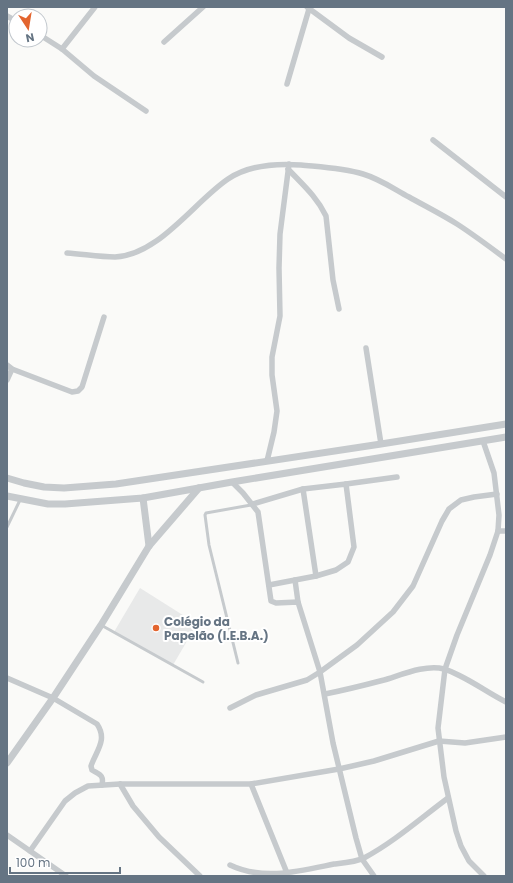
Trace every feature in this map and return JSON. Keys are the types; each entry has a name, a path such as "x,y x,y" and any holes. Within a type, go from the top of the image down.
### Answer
{"street":[{"path":"62,49 95,7"},
{"path":"164,42 203,7"},
{"path":"287,84 308,8 349,38 382,58"},
{"path":"48,40 62,49 94,76 146,111"},
{"path":"433,140 506,197"},
{"path":"67,253 116,257 132,253 147,246 170,231 218,186 229,178 243,171 259,166 326,167 363,174 379,180 456,224 506,259"},
{"path":"289,167 322,206 326,216 333,280 339,309"},
{"path":"267,461 277,411 272,375 272,357 280,316 280,234 289,167"},
{"path":"7,365 12,369 72,392 78,391 82,387 104,317"},
{"path":"366,348 381,444"},
{"path":"7,380 12,369"},
{"path":"7,478 44,487 64,488 116,484 506,424"},
{"path":"7,496 48,504 143,498 506,437"},
{"path":"482,441 494,474 499,515 498,531 445,669 438,728 448,798 461,846 469,861 484,876"},
{"path":"252,504 303,489 398,477"},
{"path":"232,482 258,512 271,601 276,603 298,602"},
{"path":"269,585 316,576 342,567 348,562 354,547 346,484"},
{"path":"7,763 53,698 101,625 149,546 199,488"},
{"path":"303,489 316,576"},
{"path":"230,708 256,695 307,680 358,645 393,612 413,586 442,521 449,509 461,500 497,494"},
{"path":"143,498 149,546"},
{"path":"498,531 506,531"},
{"path":"295,580 298,602 320,672 338,769 349,814 362,859 374,876"},
{"path":"325,694 428,668 439,668 445,669 506,702"},
{"path":"7,678 53,698 97,724 102,731 102,738 91,766 92,770 104,779 102,786"},
{"path":"30,850 65,800 74,793 88,786 120,784 251,784 338,769 374,761 439,741 464,743 506,737"},
{"path":"120,784 133,806 159,837 200,876"},
{"path":"251,784 287,873"},
{"path":"230,865 256,873 272,875 362,859 388,843 448,798"},
{"path":"7,835 66,876"}],"lane":[{"path":"7,527 21,498"},
{"path":"238,663 210,545 205,515 206,513 252,504"},
{"path":"101,625 203,682"}],"shaded area":[{"name":"Colégio da Papelão (I.E.B.A.)","path":"140,588 197,624 173,665 114,632"}],"place":[{"name":"Colégio da Papelão (I.E.B.A.)","path":"156,628"}]}
